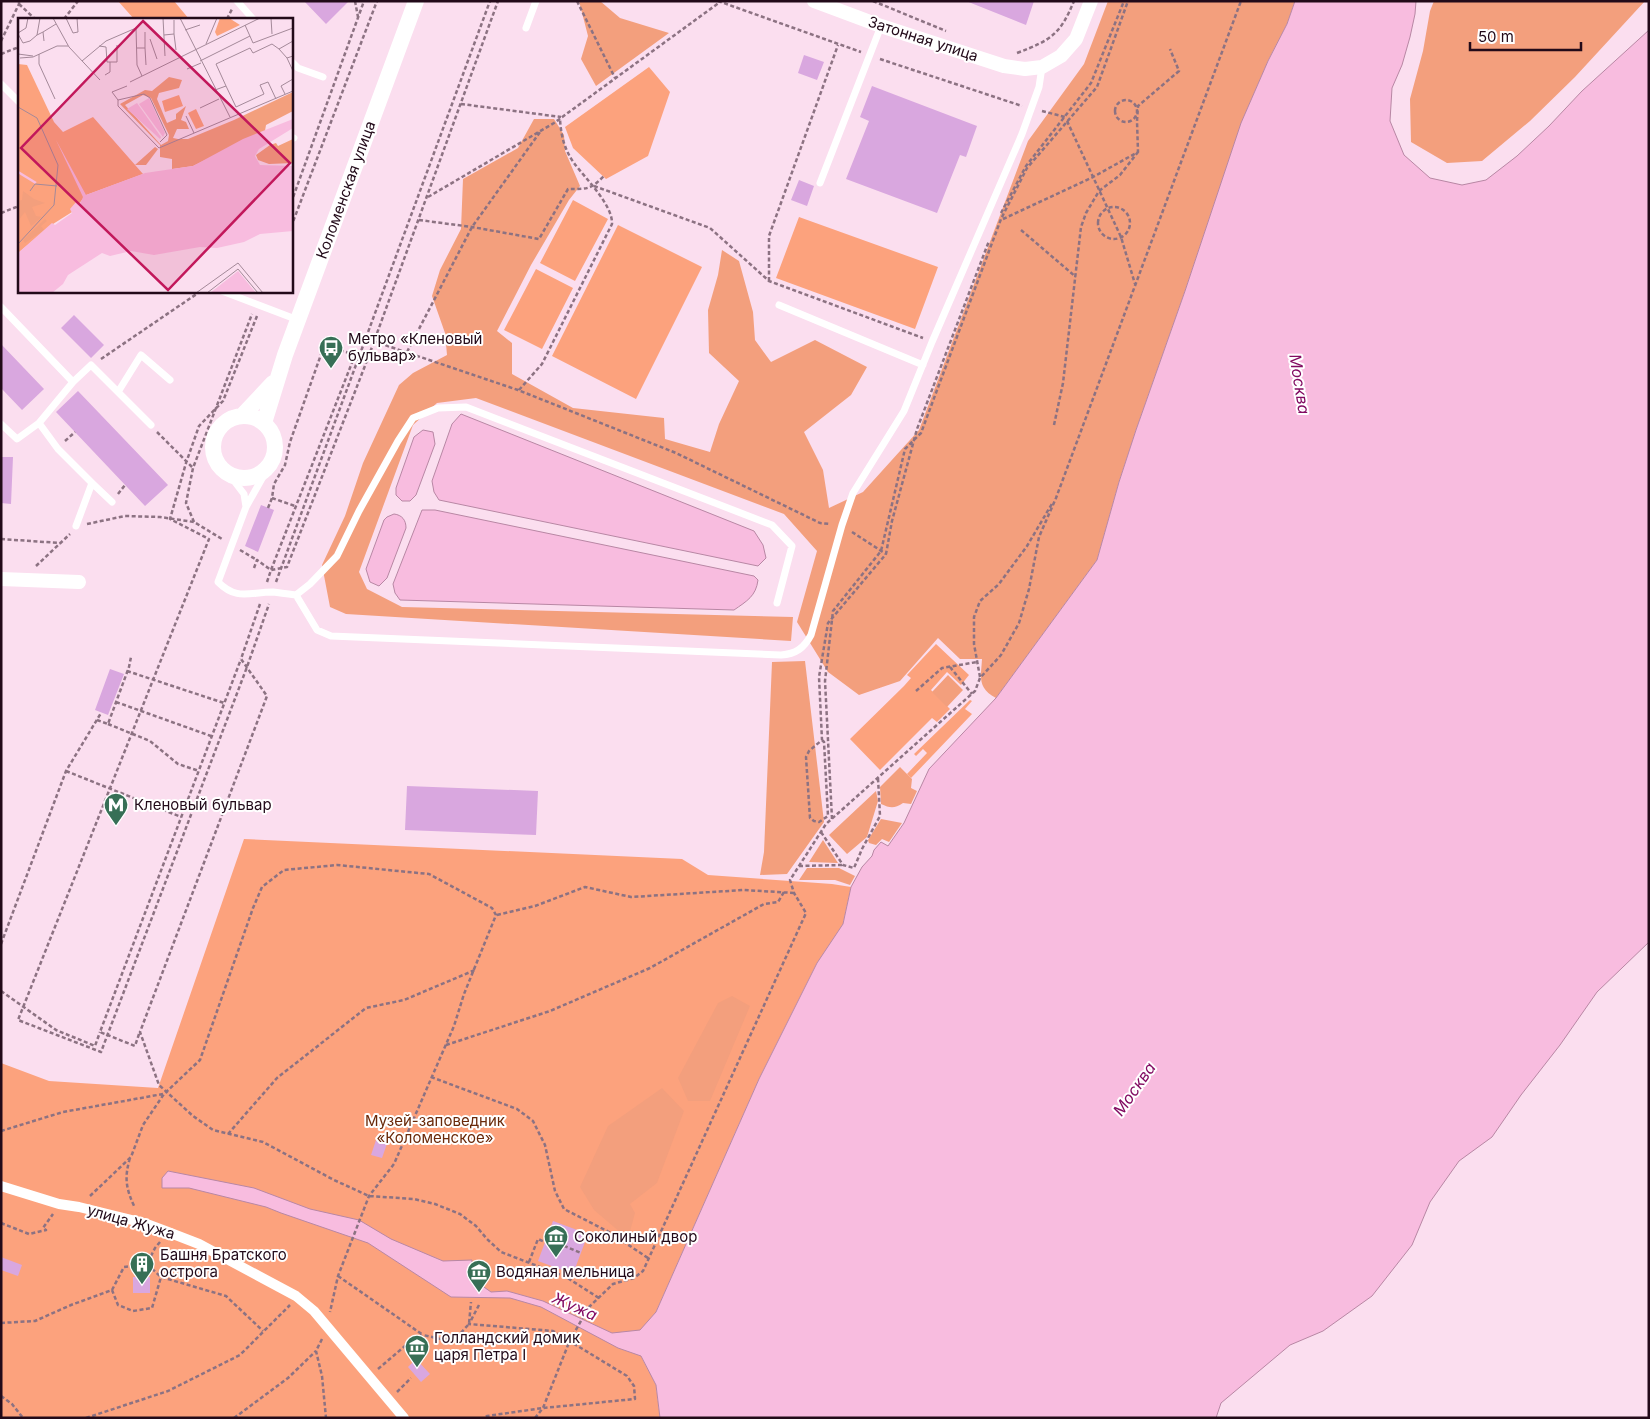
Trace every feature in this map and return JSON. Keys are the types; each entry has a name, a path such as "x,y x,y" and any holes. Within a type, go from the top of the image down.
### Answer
{"street":[{"name":"Коломенская улица","path":"264,423 298,320 416,1"},
{"name":"Затонная улица","path":"814,1 881,26 1004,66 1025,69 1042,66"},
{"path":"1042,66 1061,56 1076,39 1091,1"},
{"name":"Коломенская улица","path":"228,473 216,458 213,446 220,428 229,420 242,416 277,379"},
{"path":"228,473 246,478 259,474 269,466 274,454 274,441 270,429 264,423 254,418 242,416"},
{"path":"1,579 78,582"},
{"name":"улица Жужа","path":"1,1186 59,1204 144,1223 199,1244 296,1296 314,1311 404,1418"}],"lane":[{"path":"236,1 252,18"},
{"path":"526,28 536,1"},
{"path":"820,183 881,26"},
{"path":"292,62 298,68 323,78"},
{"path":"296,595 317,630 331,636 751,654 791,654 799,650 806,644 811,635 853,493 904,412 932,342 1022,134 1039,87 1042,66"},
{"path":"1,84 18,101"},
{"path":"225,292 298,320"},
{"path":"780,305 923,365"},
{"path":"1,307 73,382"},
{"path":"118,392 142,355 170,380"},
{"path":"1,424 17,439 39,423 73,382 91,365 151,425"},
{"path":"269,466 246,507 218,582 226,590 242,595 272,592 296,595 310,584 337,556 359,511 413,418 438,408 466,407 772,525 792,546 777,603"},
{"path":"39,423 58,450 112,502"},
{"path":"228,473 244,494 246,507"},
{"path":"76,526 92,483"}],"path":[{"path":"65,18 78,1"},
{"path":"355,1 358,17"},
{"path":"292,201 364,1"},
{"path":"292,224 377,1"},
{"path":"170,519 208,539 18,1020 101,1052 247,667 272,592 490,1"},
{"path":"254,568 257,560 271,570 287,567 368,358 498,1"},
{"path":"577,1 615,78"},
{"path":"427,198 561,118 720,1 869,56 1031,109 1065,117"},
{"path":"873,1 954,34"},
{"path":"1016,53 1038,45 1053,36 1066,21 1074,1"},
{"path":"822,740 809,751 806,757 810,818 818,822 828,816 819,677 828,623 886,554 892,521 913,441 997,221 1026,166 1092,83 1124,1"},
{"path":"832,819 825,681 833,611 881,551 906,449 922,432 1001,219 1027,168 1097,87 1128,1"},
{"path":"535,1418 543,1408 570,1340 589,1307 613,1284 634,1278 643,1271 806,913 794,893 790,880 798,866 832,819 975,691 980,678 1001,655 1019,623 1029,588 1039,538 1056,498 1241,1"},
{"path":"1,41 19,3 34,18"},
{"path":"769,281 769,236 838,44"},
{"path":"1,54 18,47"},
{"path":"1054,425 1064,383 1081,227 1086,213 1099,191 1120,175 1138,152 1137,113 1136,106 1127,100 1120,102 1116,108 1116,115 1123,122 1130,122 1137,113 1138,106 1179,71 1170,48"},
{"path":"460,104 561,118"},
{"path":"1065,117 1121,237 1135,285"},
{"path":"518,390 542,364 612,224 612,218 594,186 573,162 562,138 561,118"},
{"path":"407,352 472,227 540,131"},
{"path":"997,221 1092,177 1138,152"},
{"path":"418,220 472,227 539,240 568,189 588,189 604,176"},
{"path":"594,186 710,228 769,281 948,348"},
{"path":"1,213 18,206"},
{"path":"1118,207 1123,209 1129,217 1129,228 1121,237 1107,238 1100,231 1098,226 1099,215 1107,208 1118,207"},
{"path":"1021,230 1076,277"},
{"path":"91,365 200,292"},
{"path":"170,519 186,462 200,426 223,401 258,305"},
{"path":"34,568 76,526 124,516 194,522 186,503 193,468 214,411 258,305"},
{"path":"373,341 518,390 676,453 820,523 842,525 886,554"},
{"path":"268,508 274,484 285,465 290,442 324,346 368,358"},
{"path":"1,991 56,1030 95,1046 241,659 295,506 355,355"},
{"path":"151,425 193,468"},
{"path":"272,498 295,506"},
{"path":"980,678 974,644 974,617 980,601 999,584 1027,546 1056,498"},
{"path":"1,539 61,543"},
{"path":"108,724 127,671 130,657"},
{"path":"100,1032 135,1046 267,696 241,659"},
{"path":"916,691 942,668 977,662"},
{"path":"950,667 972,694"},
{"path":"127,671 224,703"},
{"path":"116,702 212,736"},
{"path":"1,944 66,772 102,713"},
{"path":"97,720 150,741 178,764 199,771"},
{"path":"66,772 181,817"},
{"path":"798,866 844,865 854,868 880,816 878,777"},
{"path":"821,832 844,865"},
{"path":"144,1223 131,1200 126,1171 143,1124 164,1094 200,1060 253,908 262,888 284,870 337,866 429,874 492,908 496,915"},
{"path":"496,915 534,906 585,887 631,897 744,890 794,893"},
{"path":"446,1045 550,1011 650,968 764,904 778,902 784,892"},
{"path":"234,1418 288,1378 316,1351 327,1328 338,1276 369,1196 394,1164 454,1026 464,994 496,915"},
{"path":"228,1134 277,1078 366,1008 404,1000 475,970"},
{"path":"140,1032 159,1085 192,1116 213,1130 263,1142 334,1180 369,1196 414,1199 435,1204 460,1214 476,1226 501,1252 566,1277 599,1298"},
{"path":"431,1077 517,1109 533,1121 545,1145 556,1191 564,1209 609,1232 649,1258"},
{"path":"1,1131 63,1112 164,1094"},
{"path":"79,1207 131,1157"},
{"path":"1,1223 30,1234 46,1230 44,1228 59,1204"},
{"path":"147,1264 155,1248 168,1232"},
{"path":"529,1262 538,1239 545,1242 555,1242 581,1252"},
{"path":"147,1264 161,1278 226,1296 263,1331"},
{"path":"1,1323 36,1322 71,1305 112,1290 124,1267 147,1264"},
{"path":"338,1276 423,1335 445,1340 457,1337 469,1324 480,1305"},
{"path":"112,1290 118,1305 133,1312 152,1308 161,1278"},
{"path":"86,1418 168,1392 240,1355 287,1309 296,1296"},
{"path":"469,1324 472,1302"},
{"path":"469,1324 553,1331 627,1376 634,1386 635,1399 543,1408 484,1418"},
{"path":"369,1376 412,1340 423,1335"},
{"path":"316,1351 322,1376 326,1418"},
{"path":"388,1400 411,1378"},
{"path":"1,1396 12,1404 23,1418"}],"green space":[{"path":"118,1 174,1 188,18 133,18"},
{"path":"649,67 670,92 648,156 606,179 573,148 565,127"},
{"path":"573,200 608,219 575,281 540,263"},
{"path":"799,217 938,267 915,329 776,278"},
{"path":"618,225 702,267 636,399 552,356"},
{"path":"536,269 573,288 542,349 504,330"},
{"path":"936,644 969,675 961,685 947,672 931,690 950,709 937,722 932,718 880,770 850,739 904,686 911,678 907,675"},
{"path":"970,700 972,701 965,709 972,714 911,778 907,774 927,753 923,749 916,756 914,754"},
{"name":"Музей-заповедник «Коломенское»","path":"244,839 682,859 708,875 851,887 843,924 817,963 759,1079 656,1312 640,1331 641,1356 656,1385 660,1418 1,1418 1,1063 49,1081 158,1088"}],"shaded area":[{"path":"579,1 600,1 620,18 669,33 596,86 581,59 588,36"},
{"path":"1108,1 1295,1 1287,24 1268,61 1241,124 1136,430 1097,560 996,698 983,686 981,677 982,659 960,659 938,638 900,681 859,695 828,672 797,622 817,551 784,514 476,398 437,403 413,425 359,572 367,589 402,607 793,617 791,641 346,614 330,607 322,565 345,516 363,463 399,385 413,373 447,355 445,333 432,296 440,270 461,229 463,179 518,148 534,119 554,119 564,135 565,151 580,186 569,200 531,265 497,331 512,343 512,374 573,408 664,418 665,439 710,452 719,424 739,381 709,353 708,310 718,275 722,250 739,261 753,312 755,340 771,362 815,340 867,367 851,395 804,432 823,470 829,508 863,492 919,430 1028,141 1084,64"},
{"path":"1434,1 1645,1 1575,77 1530,121 1482,161 1447,163 1411,142 1410,99 1423,51 1430,11"},
{"path":"805,661 824,822 787,874 760,875 764,852 772,662"},
{"path":"948,675 963,690 947,707 932,692"},
{"path":"900,767 912,779 911,788 917,791 911,804 903,803 892,807 881,804 880,787"},
{"path":"876,791 878,801 867,837 847,854 829,835"},
{"path":"881,819 902,823 889,842 882,839 876,845 869,843 868,840"},
{"path":"823,840 838,863 809,862"},
{"path":"807,868 839,868 855,876 850,885 835,880 799,880"},
{"path":"732,996 750,1006 710,1101 688,1101 678,1078 718,1003"},
{"path":"662,1088 684,1111 657,1183 630,1204 635,1213 628,1239 594,1210 580,1187 608,1126"}],"water":[{"name":"Москва","path":"1295,1 1416,1 1410,37 1402,65 1392,88 1390,121 1404,155 1430,178 1462,185 1486,180 1517,156 1582,91 1649,30 1649,942 1597,992 1492,1137 1459,1161 1430,1202 1412,1245 1372,1296 1323,1331 1290,1345 1221,1403 1216,1418 660,1418 656,1385 641,1356 618,1348 541,1307 510,1298 451,1297 368,1243 266,1207 189,1188 162,1188 162,1178 168,1171 254,1188 310,1209 359,1220 391,1239 443,1261 472,1260 471,1278 491,1292 507,1291 543,1301 612,1333 640,1330 656,1312 759,1079 817,963 843,924 851,887 862,867 881,842 888,846 904,823 929,769 996,698 1097,560 1136,430 1241,123 1268,61 1287,24"},
{"path":"461,414 754,531 763,545 766,558 758,566 439,500 434,492 432,481 452,424"},
{"path":"423,430 433,432 435,444 416,495 410,501 402,501 396,495 396,488 414,437"},
{"path":"422,510 435,510 754,576 758,580 757,586 750,598 734,610 400,600 395,593 393,584"},
{"path":"394,514 403,518 406,528 387,578 379,586 370,582 366,569 384,520"}],"building":[{"path":"304,1 349,1 326,24"},
{"path":"966,1 1034,1 1026,25"},
{"path":"804,55 824,62 817,80 798,73"},
{"path":"872,86 977,126 966,157 960,155 937,213 846,179 869,121 860,117"},
{"path":"799,180 814,186 807,206 791,200"},
{"path":"74,315 104,345 91,358 61,328"},
{"path":"1,344 44,389 22,410 1,388"},
{"path":"78,391 168,485 145,506 56,412"},
{"path":"1,457 13,457 11,504 1,503"},
{"path":"261,505 274,510 258,552 245,546"},
{"path":"110,669 124,674 108,715 95,710"},
{"path":"407,786 538,791 536,835 405,830"},
{"path":"378,1134 389,1138 382,1158 371,1155"},
{"path":"553,1221 588,1234 573,1274 538,1261"},
{"path":"1,1257 22,1265 18,1276 1,1270"},
{"name":"Башня Братского острога","path":"133,1277 150,1277 150,1293 133,1293"},
{"name":"Голландский домик царя Петра I","path":"416,1359 430,1374 421,1382 408,1367"}],"place":[{"name":"Метро «Кленовый бульвар»","path":"331,369"},
{"name":"Кленовый бульвар","path":"116,826"},
{"name":"Соколиный двор","path":"556,1258"},
{"name":"Башня Братского острога","path":"142,1285"},
{"name":"Водяная мельница","path":"479,1293"},
{"name":"Голландский домик царя Петра I","path":"417,1368"}],"water label":[{"name":"Жужа","path":"575,1306"}]}
